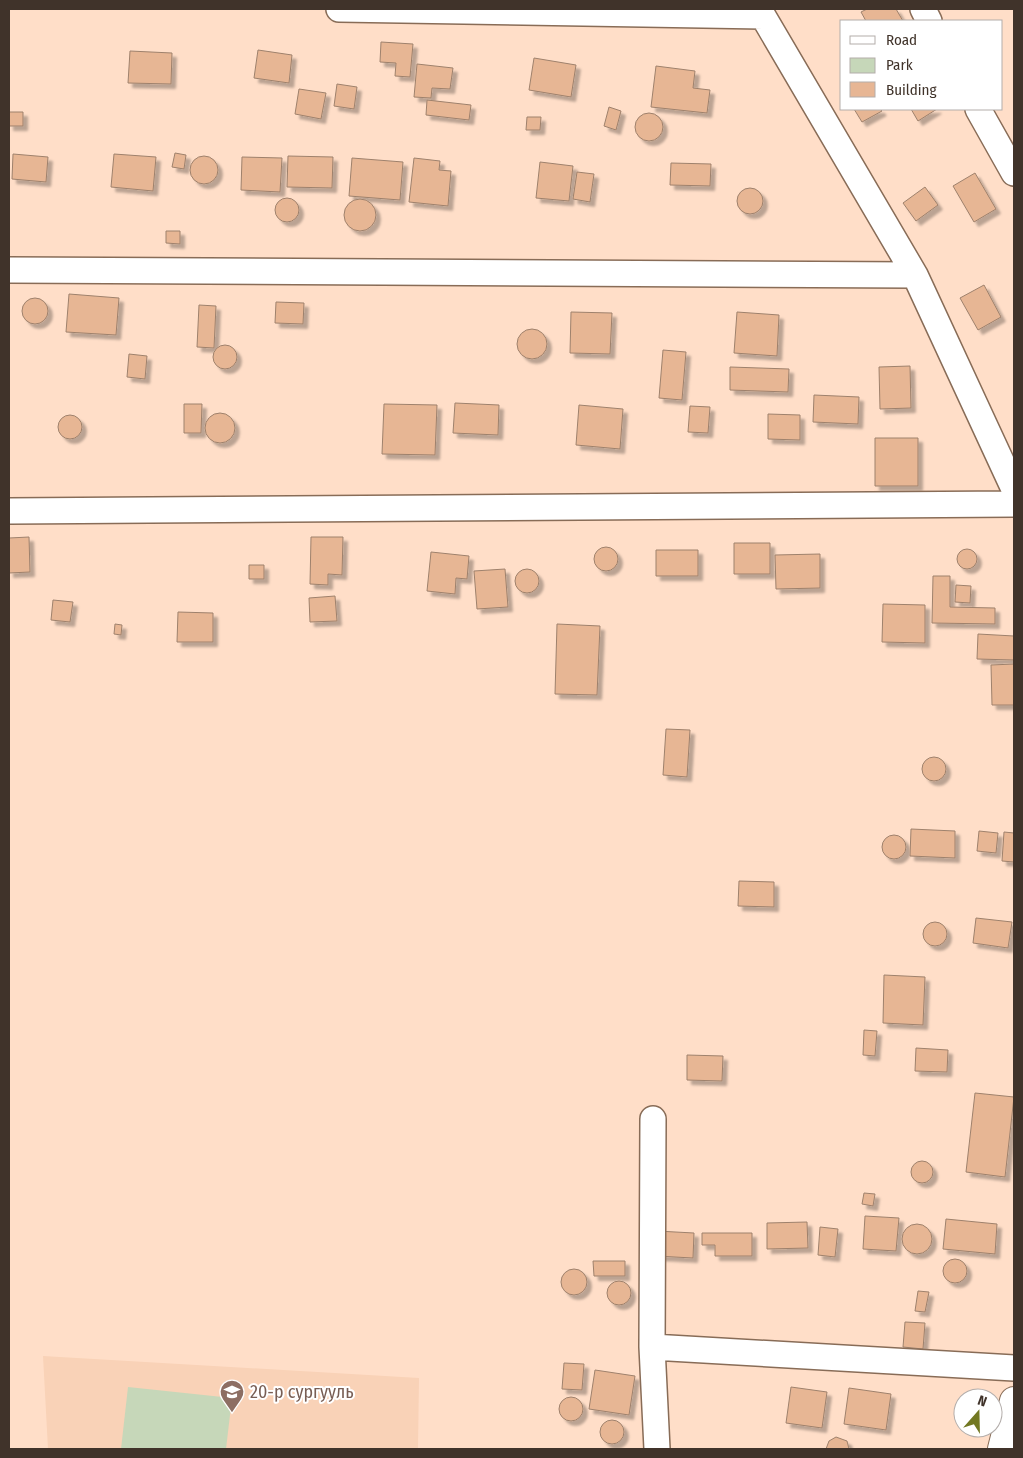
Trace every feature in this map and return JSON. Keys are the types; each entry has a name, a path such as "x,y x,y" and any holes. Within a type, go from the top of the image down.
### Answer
{"street":[{"path":"339,9 760,12 915,275 1014,489"},
{"path":"922,9 929,20"},
{"path":"979,110 1014,173"},
{"path":"9,270 915,275"},
{"path":"9,511 1014,504"},
{"path":"653,1119 652,1347 657,1449"},
{"path":"652,1347 1014,1368"},
{"path":"1002,1449 1014,1401"}],"shaded area":[{"name":"20-р сургууль","path":"43,1356 419,1378 418,1449 48,1449"}],"green space":[{"path":"128,1387 232,1398 226,1449 121,1449"}],"building":[{"path":"867,9 896,9 902,20 865,20 861,12"},
{"path":"381,42 413,44 410,77 395,76 396,63 380,62"},
{"path":"258,50 292,55 289,83 254,78"},
{"path":"130,51 172,53 171,84 128,83"},
{"path":"534,58 576,65 571,97 529,90"},
{"path":"417,64 453,68 450,89 432,88 431,98 414,97"},
{"path":"656,66 695,71 693,88 710,90 707,113 651,107"},
{"path":"337,84 357,87 354,109 334,106"},
{"path":"299,89 326,93 321,119 295,114"},
{"path":"427,100 471,105 469,120 426,115"},
{"path":"609,107 621,111 616,130 604,126"},
{"path":"855,110 882,111 862,122"},
{"path":"912,110 935,110 918,121"},
{"path":"9,112 23,112 23,126 9,126"},
{"path":"649,113 659,117 663,127 659,137 649,141 639,137 635,127 639,117"},
{"path":"527,117 541,117 540,130 526,130"},
{"path":"175,153 186,155 184,169 172,167"},
{"path":"13,154 48,157 46,182 12,179"},
{"path":"114,154 156,157 153,191 111,187"},
{"path":"204,156 214,160 218,170 214,180 204,184 194,180 190,170 194,160"},
{"path":"288,156 333,157 332,188 287,187"},
{"path":"242,157 282,158 280,192 241,190"},
{"path":"352,158 403,162 400,200 349,196"},
{"path":"414,158 440,161 439,170 451,171 448,206 409,202"},
{"path":"540,162 573,166 569,201 536,198"},
{"path":"671,163 711,164 710,186 670,185"},
{"path":"577,172 594,174 590,202 573,199"},
{"path":"975,173 996,209 974,222 953,186"},
{"path":"925,187 938,205 916,221 903,203"},
{"path":"750,188 760,191 763,201 760,211 750,214 740,211 737,201 740,191"},
{"path":"287,198 295,202 299,210 295,218 287,222 279,218 275,210 279,202"},
{"path":"360,199 366,200 371,204 375,209 375,221 371,226 366,230 360,231 354,230 349,226 345,221 344,215 345,209 349,204 354,200"},
{"path":"166,231 180,231 180,244 166,243"},
{"path":"984,285 1001,317 978,330 960,298"},
{"path":"69,294 119,298 116,335 66,332"},
{"path":"35,298 44,302 48,311 44,320 35,324 26,320 22,311 26,302"},
{"path":"276,302 304,303 303,324 275,323"},
{"path":"199,305 216,306 214,348 197,347"},
{"path":"571,312 612,313 610,354 570,353"},
{"path":"737,312 779,315 777,356 734,353"},
{"path":"532,329 543,333 547,344 543,355 532,359 521,355 517,344 521,333"},
{"path":"225,345 233,349 237,357 233,365 225,369 217,365 213,357 217,349"},
{"path":"663,350 686,352 682,400 659,398"},
{"path":"129,354 147,356 145,379 127,377"},
{"path":"910,366 911,408 880,409 879,367"},
{"path":"730,367 789,369 788,392 730,390"},
{"path":"814,395 859,397 858,424 813,422"},
{"path":"455,403 499,405 498,435 453,433"},
{"path":"184,404 202,404 201,433 184,433"},
{"path":"384,404 437,405 435,455 382,454"},
{"path":"579,405 623,409 620,449 576,445"},
{"path":"690,406 710,407 708,433 688,432"},
{"path":"220,413 230,418 235,428 230,438 220,443 210,438 205,428 210,418"},
{"path":"768,414 800,415 800,440 768,439"},
{"path":"70,415 78,419 82,427 78,435 70,439 62,435 58,427 62,419"},
{"path":"875,438 918,438 918,486 875,486"},
{"path":"29,537 30,572 9,573 9,538"},
{"path":"311,537 343,537 342,575 328,574 328,585 310,584"},
{"path":"734,543 770,543 770,574 734,574"},
{"path":"606,547 614,551 618,559 614,567 606,571 598,567 594,559 598,551"},
{"path":"967,549 974,552 977,559 974,566 967,569 960,566 957,559 960,552"},
{"path":"656,550 698,550 698,576 656,576"},
{"path":"431,552 469,556 467,579 456,578 455,594 427,591"},
{"path":"820,554 820,588 776,589 775,555"},
{"path":"249,565 264,565 264,579 249,579"},
{"path":"505,569 508,607 477,609 474,571"},
{"path":"527,569 535,573 539,581 535,589 527,593 519,589 515,581 519,573"},
{"path":"933,576 950,576 950,607 995,608 995,624 932,623"},
{"path":"956,585 971,586 970,603 955,602"},
{"path":"335,596 337,621 310,622 309,598"},
{"path":"53,600 73,602 70,622 51,620"},
{"path":"883,604 925,605 925,643 882,642"},
{"path":"178,612 213,613 213,642 177,642"},
{"path":"115,624 122,625 121,635 114,634"},
{"path":"557,624 600,626 597,695 555,694"},
{"path":"978,634 1014,636 1014,660 977,659"},
{"path":"1014,664 1014,705 992,705 991,665"},
{"path":"666,729 690,730 687,777 663,775"},
{"path":"934,757 942,761 946,769 942,777 934,781 926,777 922,769 926,761"},
{"path":"911,829 955,831 955,858 910,856"},
{"path":"979,831 998,833 996,853 977,851"},
{"path":"1004,832 1014,833 1014,862 1002,861"},
{"path":"894,835 902,839 906,847 902,855 894,859 886,855 882,847 886,839"},
{"path":"739,881 774,882 774,907 738,906"},
{"path":"976,918 1012,922 1008,948 973,943"},
{"path":"935,922 943,926 947,934 943,942 935,946 927,942 923,934 927,926"},
{"path":"884,975 925,977 923,1025 883,1023"},
{"path":"864,1030 877,1031 875,1056 863,1055"},
{"path":"916,1048 948,1050 947,1072 915,1071"},
{"path":"687,1055 723,1056 722,1081 687,1080"},
{"path":"975,1093 1014,1097 1005,1177 966,1172"},
{"path":"922,1161 930,1164 933,1172 930,1180 922,1183 914,1180 911,1172 914,1164"},
{"path":"864,1193 875,1194 873,1206 862,1204"},
{"path":"865,1216 899,1218 896,1251 863,1249"},
{"path":"946,1219 997,1224 995,1254 943,1249"},
{"path":"807,1222 808,1248 767,1249 767,1223"},
{"path":"917,1224 928,1228 932,1239 928,1250 917,1254 906,1250 902,1239 906,1228"},
{"path":"820,1227 838,1229 835,1257 818,1255"},
{"path":"657,1231 694,1233 693,1258 656,1256"},
{"path":"702,1233 752,1233 752,1256 715,1256 715,1245 702,1245"},
{"path":"955,1259 963,1263 967,1271 963,1279 955,1283 947,1279 943,1271 947,1263"},
{"path":"593,1261 625,1261 625,1276 594,1276"},
{"path":"574,1269 583,1273 587,1282 583,1291 574,1295 565,1291 561,1282 565,1273"},
{"path":"619,1281 627,1285 631,1293 627,1301 619,1305 611,1301 607,1293 611,1285"},
{"path":"918,1291 929,1292 925,1312 915,1311"},
{"path":"905,1322 925,1323 923,1349 903,1347"},
{"path":"564,1363 584,1364 582,1390 562,1389"},
{"path":"595,1370 635,1376 629,1415 589,1409"},
{"path":"791,1387 827,1392 822,1428 786,1423"},
{"path":"849,1388 891,1394 886,1430 844,1424"},
{"path":"571,1397 579,1401 583,1409 579,1417 571,1421 563,1417 559,1409 563,1401"},
{"path":"612,1420 620,1424 624,1432 620,1440 612,1444 604,1440 600,1432 604,1424"},
{"path":"836,1437 847,1441 849,1449 826,1449 829,1441"}],"place":[{"name":"20-р сургууль","path":"232,1413"}]}
